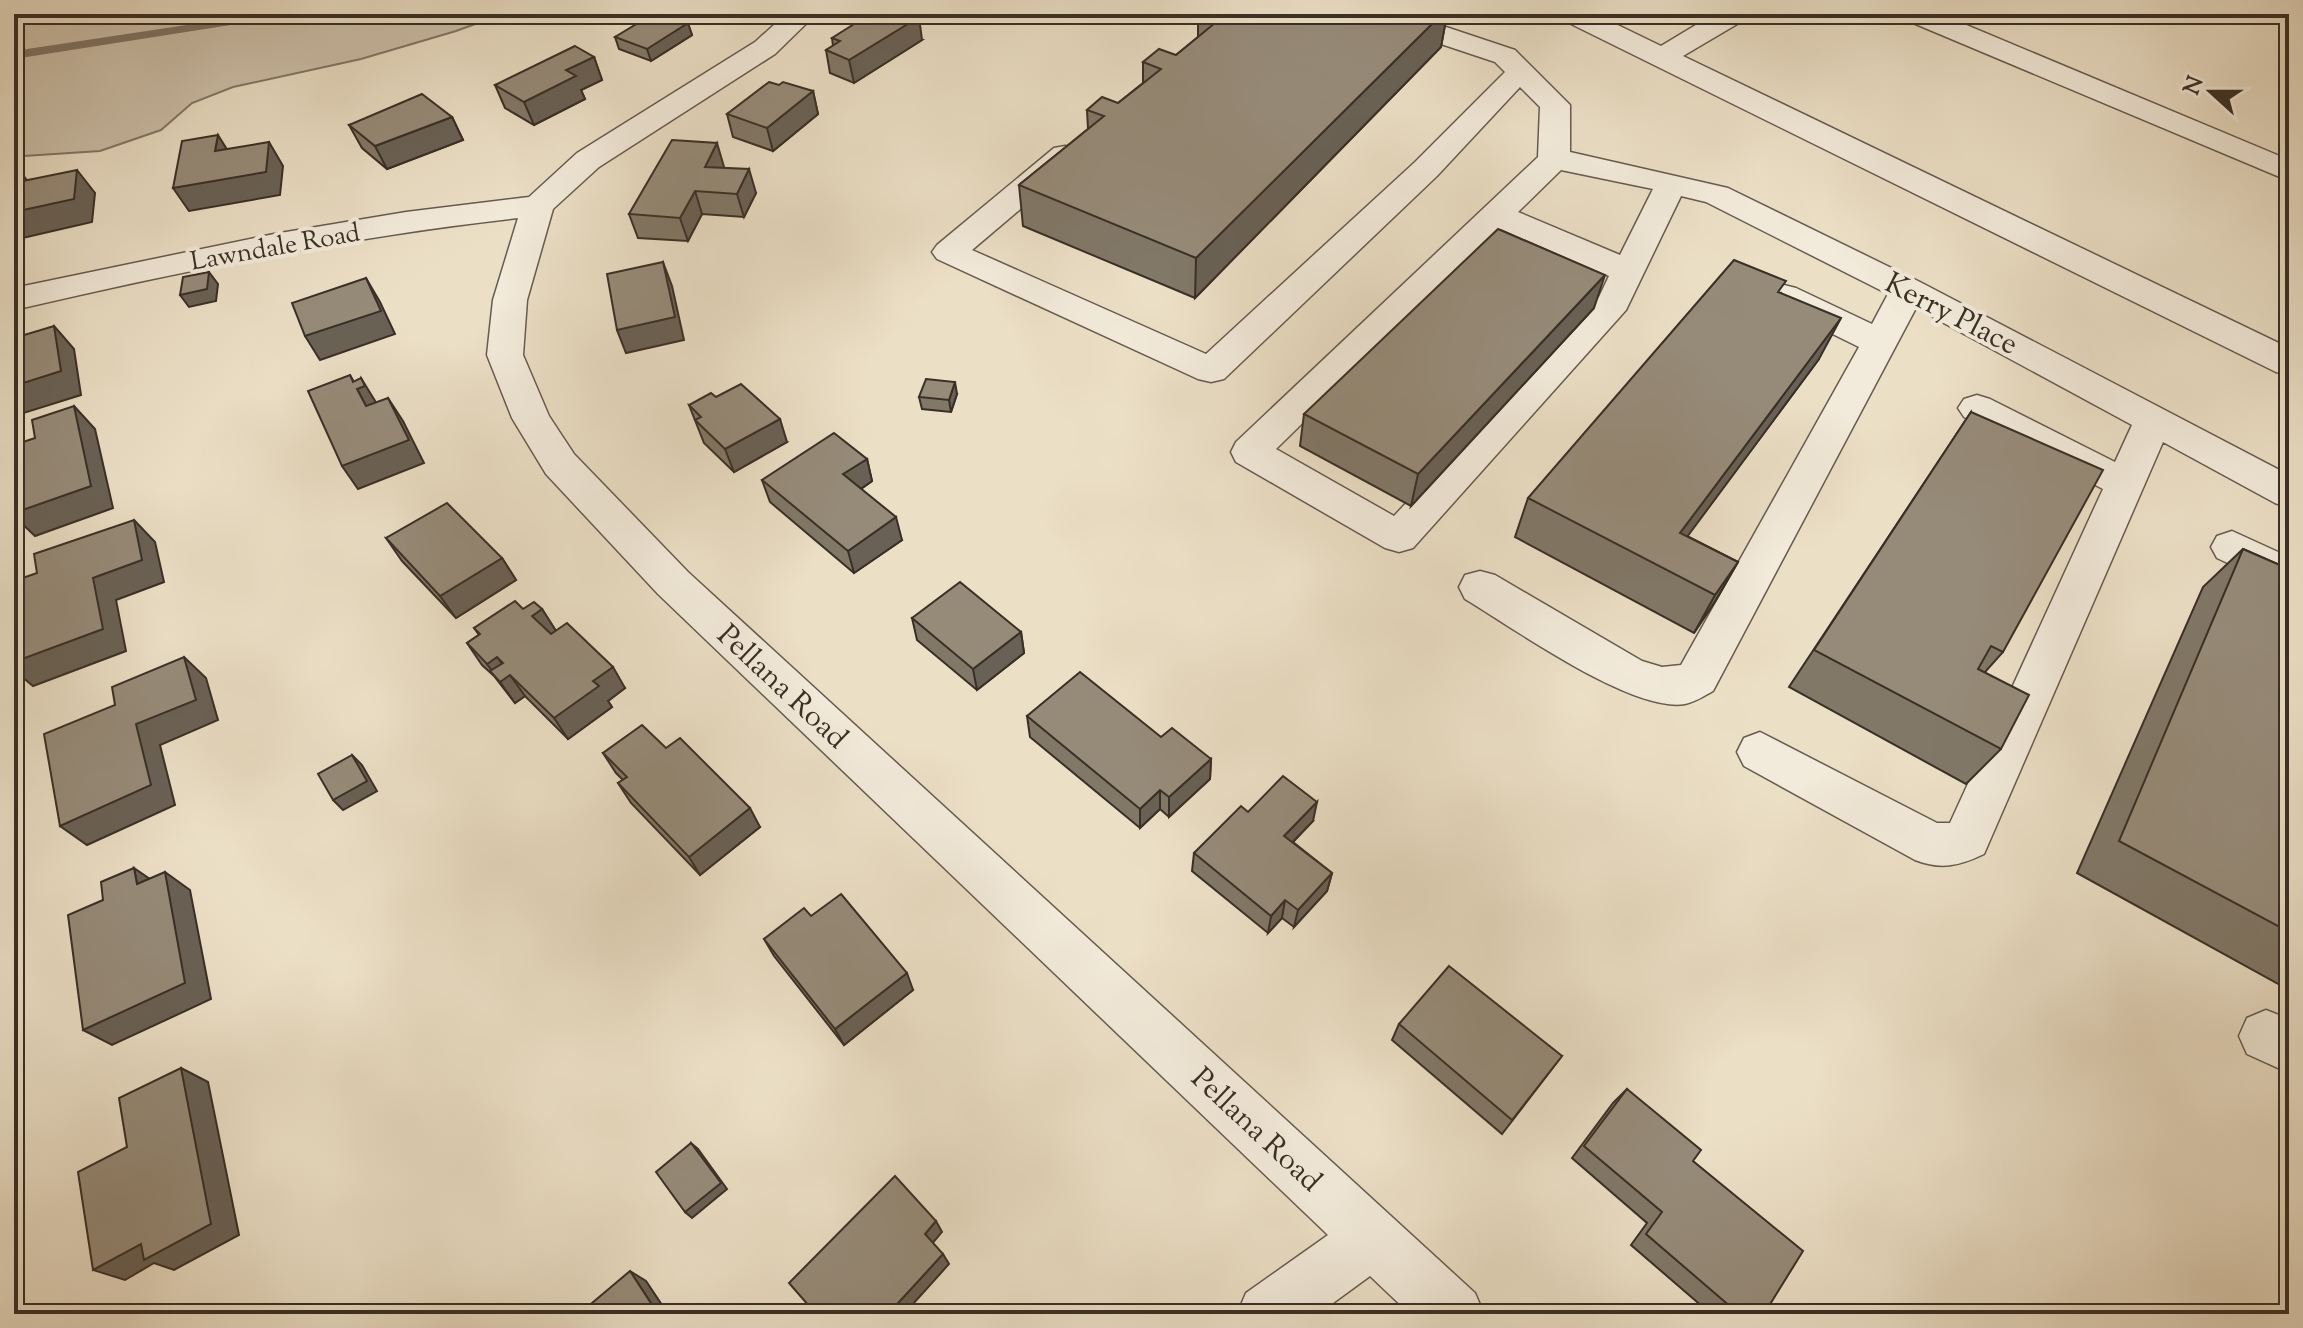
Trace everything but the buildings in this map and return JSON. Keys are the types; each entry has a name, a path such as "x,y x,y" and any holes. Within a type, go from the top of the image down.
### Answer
{"street":[{"path":"538,206 588,160 765,48 802,14"},
{"path":"1379,14 1505,56 1555,105 1554,159 1250,452 1399,537 1614,302 1671,184"},
{"path":"1573,14 2289,363"},
{"path":"1662,57 1734,14"},
{"path":"1916,14 2289,171"},
{"path":"1091,133 949,252 1211,370 1426,169 1511,80 1524,74"},
{"name":"Kerry Place","path":"1554,159 1717,195 1908,290 2289,493"},
{"name":"Lawndale Road","path":"14,299 125,273 431,218 538,206"},
{"name":"Pellana Road","path":"538,206 510,300 505,355 531,418 560,464 673,583 1454,1314"},
{"path":"1496,215 1627,271"},
{"path":"1750,283 1817,311 1879,342"},
{"path":"1480,587 1628,674 1662,685 1684,686 1697,678 1908,290"},
{"path":"1977,408 2125,485"},
{"path":"1760,752 1932,845 1954,845 1967,839 2153,420"},
{"path":"2232,547 2289,576"},
{"path":"1267,1314 1373,1238"}],"shaded area":[{"path":"49,14 503,14 361,59 233,87 192,103 161,130 100,151 24,156 14,150 14,22"}],"waterway":[{"path":"14,55 281,14"}]}
